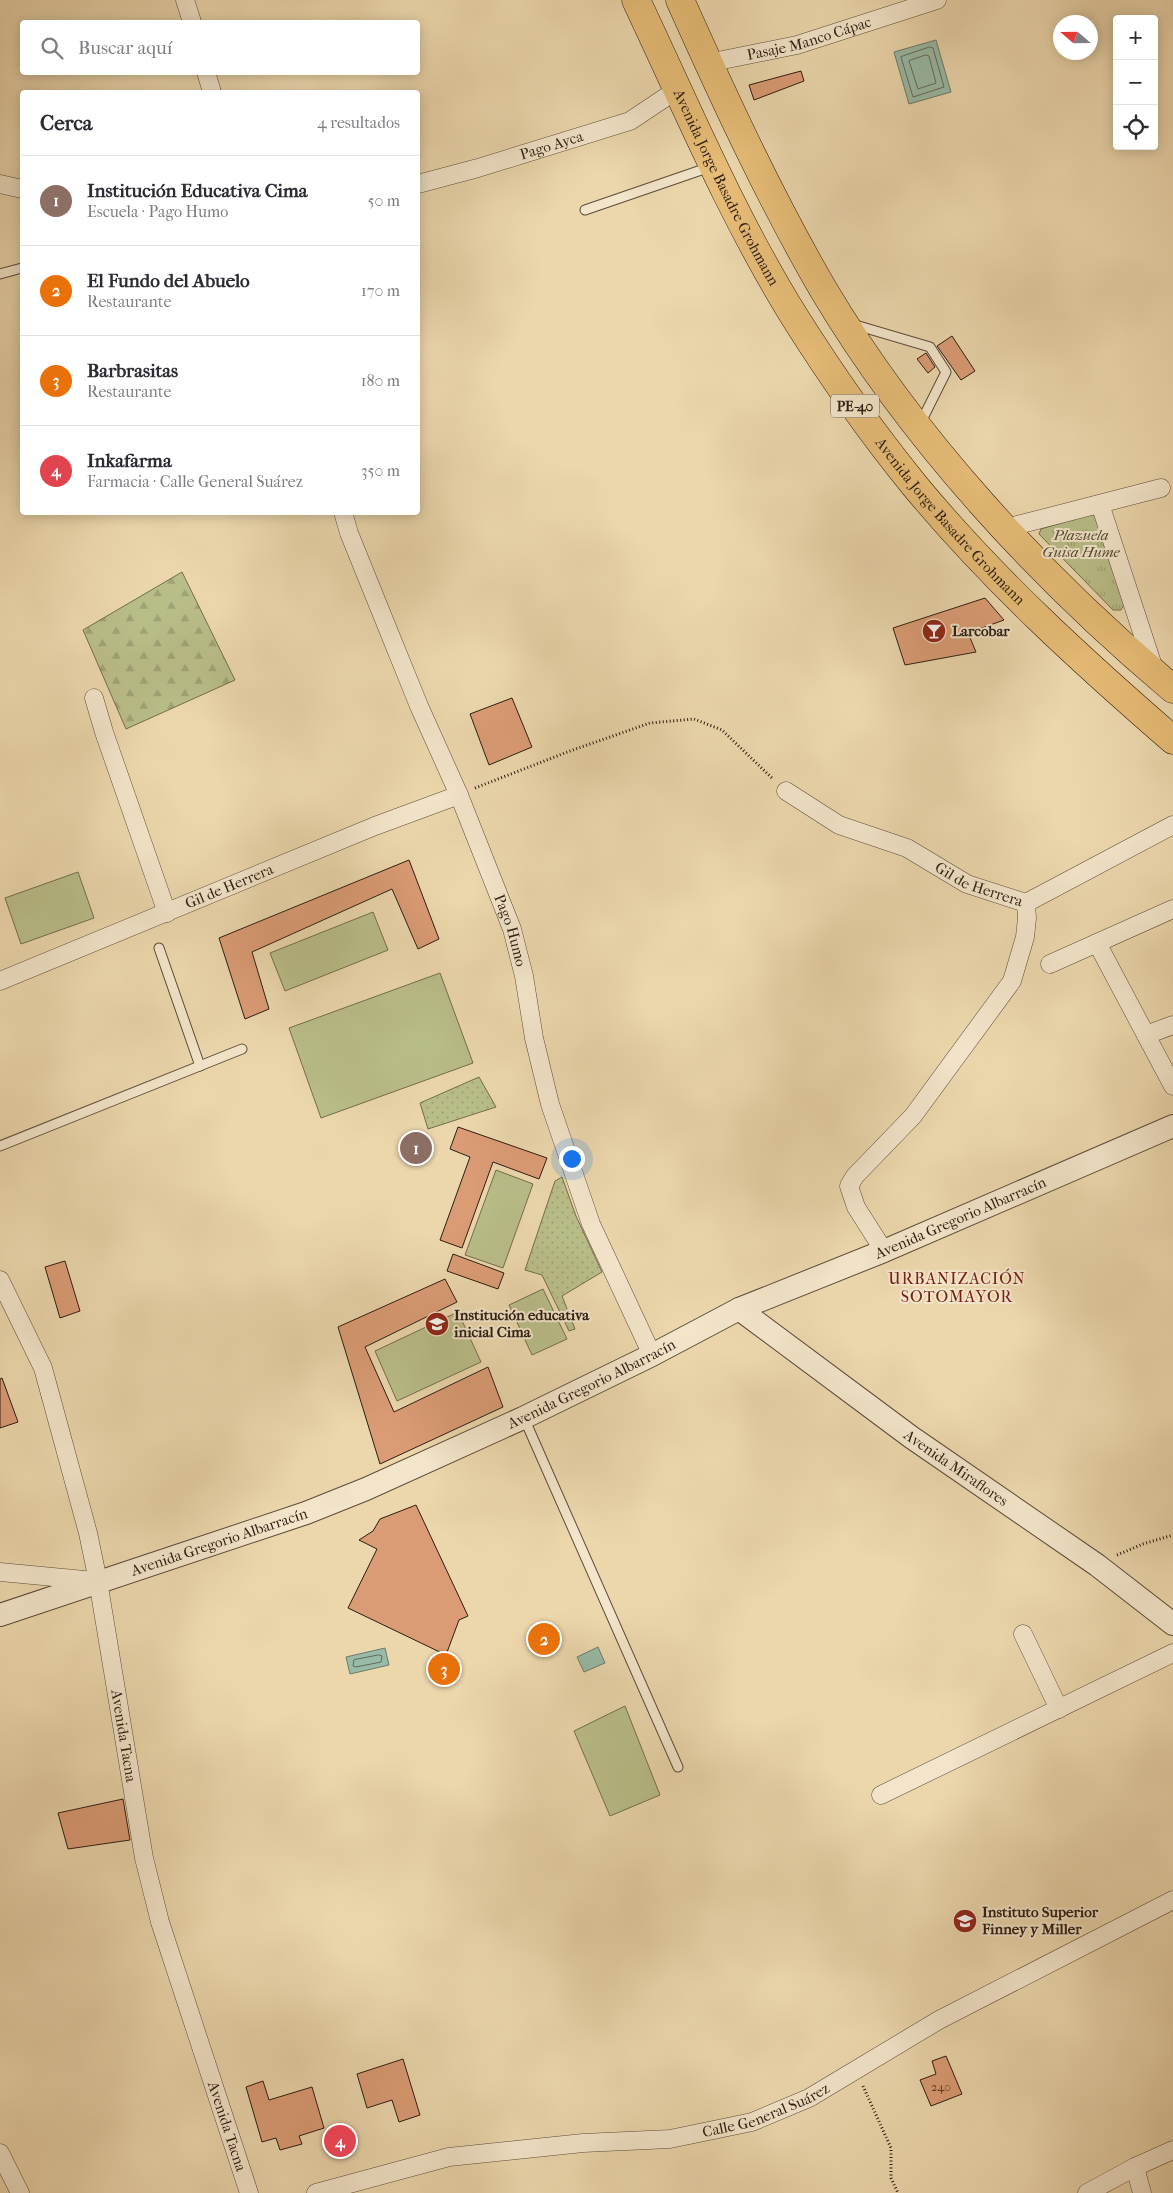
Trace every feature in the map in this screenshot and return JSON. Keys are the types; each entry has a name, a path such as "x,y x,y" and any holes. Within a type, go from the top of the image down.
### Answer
{"highway":[{"name":"Avenida Jorge Basadre Grohmann","path":"636,0 713,166 793,314 830,372 916,487 993,571 1098,674 1173,740"},
{"name":"PE-40","path":"680,0 708,63 786,224 844,322 918,426 1006,528 1061,587 1165,682"},
{"path":"887,450 918,426"}],"street":[{"path":"185,0 191,20"},
{"name":"Pasaje Manco Cápac","path":"708,63 797,45 937,0"},
{"path":"207,75 211,90"},
{"name":"Pago Ayca","path":"420,183 478,168 630,121 678,88"},
{"path":"0,184 20,189"},
{"path":"1006,528 1161,488"},
{"path":"1100,504 1165,682"},
{"name":"Pago Humo","path":"344,515 349,533 419,706 459,795 512,929 524,976 534,1038 550,1104 591,1224 652,1355"},
{"path":"94,698 167,913"},
{"name":"Gil de Herrera","path":"786,791 839,825 906,848 967,884 1026,903 1173,825"},
{"name":"Gil de Herrera","path":"0,981 375,826 459,795"},
{"path":"884,1251 856,1207 850,1186 855,1176 913,1116 1012,981 1025,937 1026,903"},
{"path":"1050,964 1173,909"},
{"path":"1097,943 1173,1086"},
{"path":"1146,1035 1173,1025"},
{"name":"Avenida Gregorio Albarracín","path":"0,1615 306,1513 366,1489 523,1418 652,1355 739,1309 884,1251 1173,1126"},
{"name":"Avenida Tacna","path":"0,1280 43,1368 88,1533 98,1581 146,1867 160,1922 250,2193"},
{"name":"Avenida Miraflores","path":"739,1309 911,1437 1097,1565 1173,1624"},
{"path":"0,1572 98,1581"},
{"path":"1023,1634 1059,1710"},
{"path":"881,1795 1173,1653"},
{"name":"Calle General Suárez","path":"316,2193 449,2157 583,2143 670,2139 752,2122 809,2098 939,2020 1173,1900"},
{"path":"1087,2193 1135,2167 1173,2150"},
{"path":"0,2154 20,2193"},
{"path":"1135,2167 1142,2193"}],"lane":[{"path":"585,210 713,166"},
{"path":"0,274 20,269"},
{"path":"844,322 930,347 946,372 918,426"},
{"path":"159,948 200,1066"},
{"path":"0,1146 242,1049"},
{"path":"523,1418 678,1767"}],"path":[{"path":"459,795 570,751 650,723 694,720 722,730 786,791"},
{"path":"1097,1565 1142,1544 1173,1536"},
{"path":"856,2069 891,2148 891,2178 898,2193"}],"green space":[{"name":"Plazuela Guisa Hume","path":"1092,514 1099,518 1126,601 1121,610 1113,610 1039,534 1041,529"},
{"path":"182,572 235,680 126,729 83,630"},
{"path":"78,872 94,918 21,944 5,898"},
{"path":"373,912 388,950 285,991 270,953"},
{"path":"440,973 473,1063 321,1118 289,1028"},
{"path":"479,1077 496,1107 428,1129 420,1103"},
{"path":"496,1170 533,1184 503,1268 465,1255"},
{"path":"562,1177 576,1216 602,1272 562,1296 575,1329 569,1331 542,1275 525,1270 555,1181"},
{"path":"543,1289 567,1339 532,1355 509,1305"},
{"path":"458,1312 481,1362 397,1401 375,1351"},
{"path":"625,1706 660,1795 610,1816 574,1731"}],"water":[{"path":"936,40 951,92 909,104 894,52"},
{"path":"598,1647 605,1663 584,1672 577,1657"},
{"path":"385,1648 389,1665 350,1674 346,1657"}],"building":[{"path":"801,71 804,81 754,100 749,85"},
{"path":"952,336 975,371 961,380 937,346"},
{"path":"926,353 935,367 928,373 917,359"},
{"name":"Larcobar","path":"985,598 1004,620 968,633 976,652 905,665 893,628"},
{"path":"512,698 532,747 489,765 470,714"},
{"path":"409,860 439,939 418,949 392,889 252,952 269,1009 245,1019 219,938"},
{"path":"458,1127 547,1158 539,1179 493,1162 462,1248 440,1240 470,1157 450,1149"},
{"path":"453,1254 504,1273 498,1289 447,1271"},
{"path":"65,1261 80,1311 60,1318 45,1267"},
{"path":"445,1279 457,1302 365,1347 394,1412 488,1367 503,1407 380,1464 338,1327"},
{"path":"2,1378 18,1422 0,1428 0,1379"},
{"path":"416,1505 468,1616 459,1620 446,1655 348,1608 377,1549 359,1540 373,1531 380,1519"},
{"path":"123,1799 130,1840 68,1849 58,1813"},
{"path":"946,2056 962,2094 931,2106 920,2080 936,2074 932,2061"},
{"path":"403,2059 420,2115 399,2122 392,2100 367,2108 357,2074"},
{"path":"263,2081 269,2100 312,2087 324,2128 299,2136 302,2144 280,2150 276,2138 262,2142 246,2087"}],"place":[{"name":"Larcobar","path":"934,631"},
{"name":"Institución Educativa Cima","path":"416,1148"},
{"name":"Institución educativa inicial Cima","path":"437,1324"},
{"name":"El Fundo del Abuelo","path":"544,1639"},
{"name":"Barbrasitas","path":"444,1669"},
{"name":"Instituto Superior Finney y Miller","path":"965,1921"},
{"name":"Inkafarma","path":"340,2141"}],"district":[{"name":"URBANIZACIÓN SOTOMAYOR","path":"957,1287"}]}
